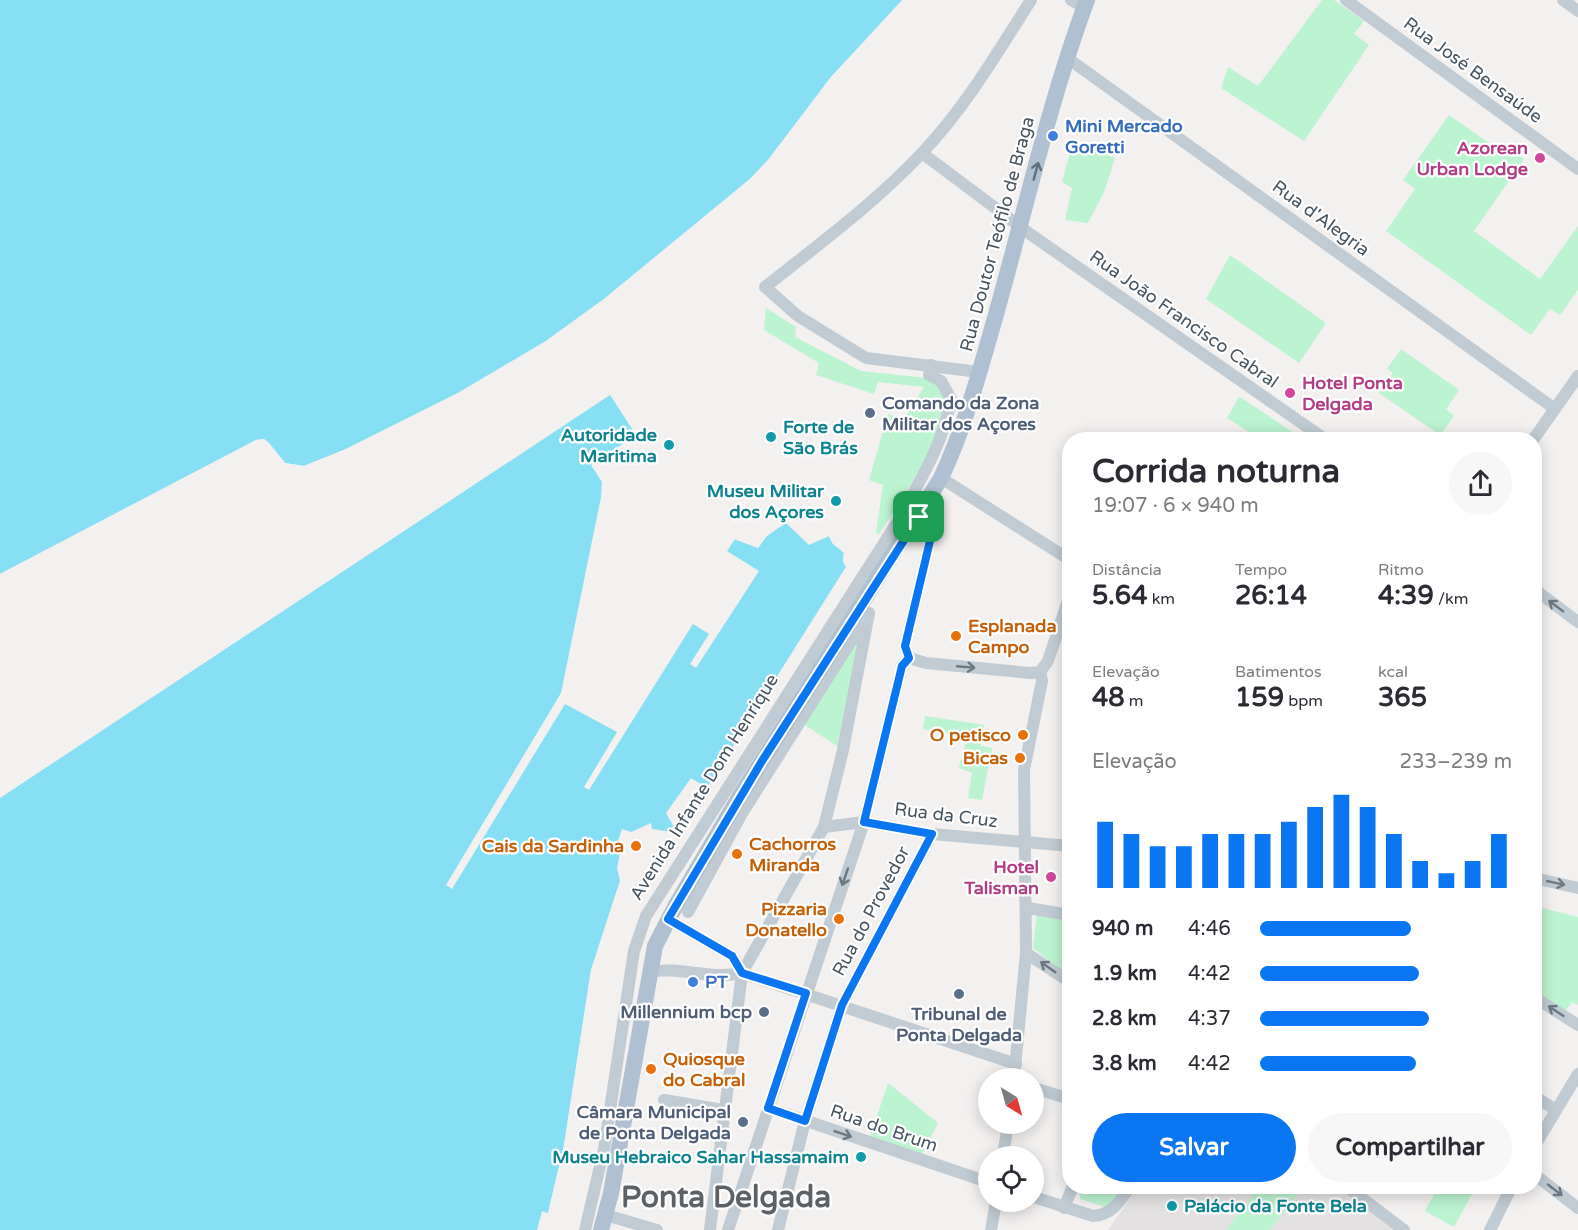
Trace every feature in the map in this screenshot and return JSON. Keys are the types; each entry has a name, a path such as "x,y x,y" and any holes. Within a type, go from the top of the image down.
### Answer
{"main road":[{"name":"Rua Doutor Teófilo de Braga","path":"941,478 962,426 979,372 1021,228 1081,2"},
{"name":"Avenida Infante Dom Henrique","path":"603,1222 655,946 668,919 750,800 941,478"}],"street":[{"path":"979,372 866,358 798,316 765,287 867,204 922,153 973,92 1031,0"},
{"name":"Rua José Bensaúde","path":"1346,0 1578,169"},
{"path":"1563,0 1578,11"},
{"name":"Rua d'Alegria","path":"1066,57 1555,409"},
{"name":"Rua João Francisco Cabral","path":"922,153 1021,228 1314,432"},
{"name":"Avenida Infante Dom Henrique","path":"585,1230 604,1149 632,962 646,916 898,521 926,469 939,443 951,399 941,381 928,375 931,365"},
{"path":"1539,432 1578,376"},
{"path":"941,478 1062,555"},
{"path":"909,658 905,646 935,520 934,514 928,512 919,517"},
{"path":"1542,595 1578,622"},
{"name":"Avenida Infante Dom Henrique","path":"688,912 750,800 869,613 843,750 824,827"},
{"path":"909,658 926,663 1040,672 1048,661 1062,618"},
{"path":"728,1230 741,1180 748,1168 864,822 902,666 909,658"},
{"path":"1016,1068 1028,908 1024,770 1042,681 1040,672"},
{"name":"Rua da Cruz","path":"824,827 864,822 932,834 1062,845"},
{"path":"710,1230 723,1110 742,973 824,827"},
{"name":"Rua do Provedor","path":"778,1230 805,1121 842,1005 932,834"},
{"path":"1542,880 1578,888"},
{"path":"1028,908 1062,914"},
{"path":"668,919 732,956 742,973"},
{"path":"1026,953 1062,977"},
{"path":"650,972 663,969 721,977 742,973 1016,1065"},
{"path":"1542,1002 1578,1025"},
{"path":"1542,1134 1578,1074"},
{"path":"1044,1091 1062,1097"},
{"path":"664,1100 723,1110"},
{"path":"1542,1101 1556,1110"},
{"name":"Rua do Brum","path":"768,1108 978,1179"},
{"path":"1542,1180 1576,1207"},
{"path":"1064,1208 1070,1194"},
{"path":"1044,1201 1064,1208 1102,1215 1110,1212 1125,1194"},
{"path":"1357,1194 1404,1230"},
{"path":"1490,1230 1508,1194"},
{"path":"991,1230 994,1212"},
{"path":"603,1222 657,1230"}],"shaded area":[{"path":"1133,1194 1351,1194 1400,1230 1108,1230"}],"green space":[{"path":"1322,0 1334,0 1364,21 1354,34 1369,45 1304,141 1221,88 1228,67 1258,86"},
{"path":"1449,115 1499,150 1503,144 1524,159 1474,231 1540,279 1578,226 1578,290 1560,315 1550,309 1531,335 1386,231 1415,189 1403,180"},
{"path":"1073,142 1115,158 1105,190 1088,223 1065,220 1072,188 1062,182"},
{"path":"1230,255 1326,323 1299,363 1206,299"},
{"path":"766,308 796,327 795,337 861,371 934,380 945,396 937,431 929,450 910,486 879,534 876,533 883,485 869,480 888,414 904,419 924,387 878,382 874,394 816,375 819,363 764,330"},
{"path":"1401,349 1459,390 1446,409 1454,416 1442,432 1436,432 1379,393 1393,373 1387,369"},
{"path":"1240,397 1292,432 1249,432 1227,418"},
{"path":"860,636 840,748 802,723"},
{"path":"925,716 984,725 981,746 992,748 982,800 968,798 972,773 959,768 967,737 923,729"},
{"path":"1542,908 1578,917 1578,1005 1572,1002 1565,1012 1542,996"},
{"path":"1037,914 1062,919 1062,971 1033,948"},
{"path":"888,1083 938,1123 922,1155 870,1137"},
{"path":"1080,1194 1118,1194 1108,1208 1080,1199"},
{"path":"1254,1194 1298,1194 1270,1230 1226,1230"},
{"path":"1434,1194 1472,1194 1454,1227 1425,1211"}],"water":[{"path":"0,0 902,0 831,77 768,160 750,179 604,299 546,341 458,393 346,449 304,466 285,463 264,439 256,440 0,574"},
{"path":"610,395 636,435 591,465 602,482 601,497 561,693 446,885 452,889 565,704 617,732 584,787 589,790 693,624 709,634 690,664 696,668 759,571 727,551 734,539 758,548 766,537 786,522 809,544 829,536 833,544 844,553 843,561 846,567 707,788 691,778 666,813 674,827 672,832 652,829 651,823 631,832 622,829 616,847 621,849 617,868 620,881 591,970 564,1145 548,1213 542,1211 537,1230 0,1230 0,798"}],"pier":[{"path":"903,0 905,2 834,79 771,162 752,181 606,301 548,344 460,396 347,452 305,469 295,470 284,465 267,445 257,442 0,577 0,574 256,440 264,439 285,463 304,466 346,449 458,393 546,341 604,299 750,179 768,160 831,77"},
{"path":"786,519 810,541 831,533 835,542 847,551 846,560 849,567 710,789 707,788 846,567 843,561 844,552 833,544 829,536 809,545 786,523 766,536 758,548 735,539 727,551 725,549 734,536 757,544 764,534"},
{"path":"620,881 623,884 594,971 567,1146 551,1214 548,1213 564,1145 591,970"}],"place":[{"name":"Mini Mercado Goretti","path":"1053,136"},
{"name":"Azorean Urban Lodge","path":"1540,158"},
{"name":"Hotel Ponta Delgada","path":"1290,393"},
{"name":"Comando da Zona Militar dos Açores","path":"870,413"},
{"name":"Forte de São Brás","path":"771,437"},
{"name":"Autoridade Maritima","path":"669,445"},
{"name":"Museu Militar dos Açores","path":"836,501"},
{"name":"Esplanada Campo","path":"956,636"},
{"name":"O petisco","path":"1023,735"},
{"name":"Bicas","path":"1020,758"},
{"name":"Cais da Sardinha","path":"636,846"},
{"name":"Cachorros Miranda","path":"737,854"},
{"name":"Hotel Talisman","path":"1051,877"},
{"name":"Pizzaria Donatello","path":"839,919"},
{"name":"PT","path":"693,982"},
{"name":"Tribunal de Ponta Delgada","path":"959,994"},
{"name":"Millennium bcp","path":"764,1012"},
{"name":"Quiosque do Cabral","path":"651,1069"},
{"name":"Câmara Municipal de Ponta Delgada","path":"743,1122"},
{"name":"Museu Hebraico Sahar Hassamaim","path":"861,1157"},
{"name":"Palácio da Fonte Bela","path":"1172,1206"}],"district":[{"name":"Ponta Delgada","path":"726,1197"}],"route":[{"path":"931,512 935,520 905,646 909,658 902,666 864,822 932,834 842,1005 805,1121 768,1108 806,993 742,973 732,956 668,919 741,794 919,517 931,512"}]}
